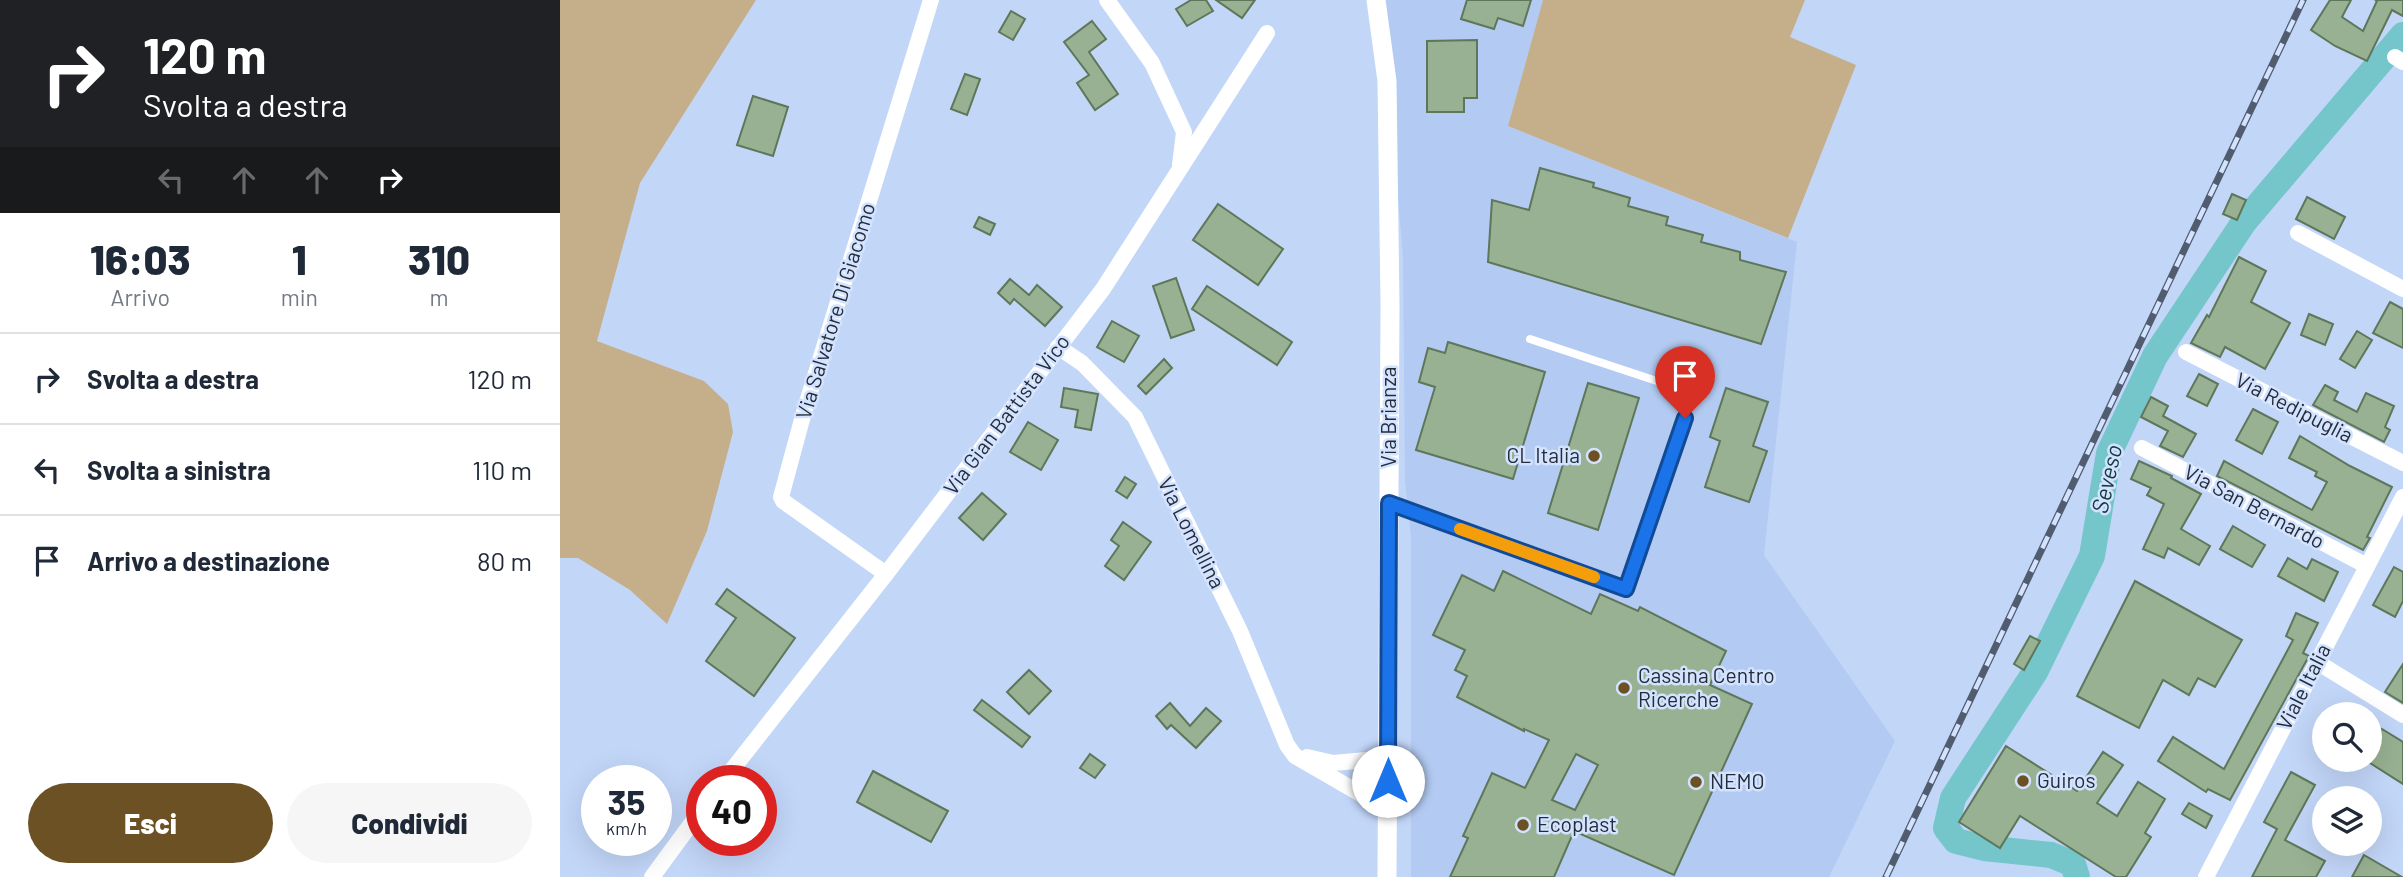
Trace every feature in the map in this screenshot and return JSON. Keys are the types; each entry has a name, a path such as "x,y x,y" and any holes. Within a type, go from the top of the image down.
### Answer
{"street":[{"name":"Via Salvatore Di Giacomo","path":"886,574 781,497 804,412 931,0"},
{"path":"1107,0 1152,63 1184,132 1179,171"},
{"name":"Via Brianza","path":"1376,0 1387,81 1390,305 1387,877"},
{"name":"Via Gian Battista Vico","path":"736,765 886,574 1103,289 1268,33"},
{"path":"2298,233 2403,289"},
{"name":"Via Lomellina","path":"1058,347 1082,363 1135,417 1240,631 1287,745 1295,756 1366,797 1388,805"},
{"name":"Via Redipuglia","path":"2186,352 2403,463"},
{"name":"Via San Bernardo","path":"2142,448 2367,566"},
{"name":"Viale Italia","path":"2206,877 2403,497"},
{"path":"2317,662 2403,715"},
{"path":"1287,745 1305,756 1333,763 1389,758"},
{"path":"652,877 686,831"}],"lane":[{"path":"1389,503 1626,589 1693,393 1530,339"}],"shaded area":[{"path":"560,0 756,0 640,183 597,341 704,381 728,404 733,432 707,531 667,624 630,590 578,558 560,558"},
{"path":"1381,0 1543,0 1508,126 1797,242 1764,555 1895,741 1829,877 1411,877 1411,537 1405,481 1403,256"},
{"path":"1543,0 1805,0 1790,37 1856,65 1788,238 1508,126"}],"building":[{"path":"1191,0 1206,0 1213,11 1187,26 1176,9"},
{"path":"1216,0 1255,0 1242,18"},
{"path":"1467,0 1531,0 1523,26 1498,18 1494,29 1461,19"},
{"path":"2330,0 2351,0 2342,17 2363,31 2377,1 2375,0 2403,0 2403,16 2392,10 2367,61 2335,46 2311,30"},
{"path":"1011,11 1025,19 1013,40 999,32"},
{"path":"1092,21 1106,39 1089,52 1118,94 1095,110 1077,83 1089,75 1064,42"},
{"path":"1477,40 1477,98 1464,98 1464,112 1427,112 1427,41"},
{"path":"965,74 980,79 967,115 951,109"},
{"path":"753,96 788,107 773,156 737,145"},
{"path":"1540,168 1594,183 1593,187 1630,198 1628,206 1668,217 1666,225 1703,235 1701,242 1740,252 1740,260 1786,272 1761,344 1488,262 1492,200 1529,210"},
{"path":"2232,194 2246,200 2237,220 2223,214"},
{"path":"2307,197 2345,217 2334,239 2296,219"},
{"path":"1218,204 1283,249 1258,285 1193,240"},
{"path":"979,217 995,224 990,235 974,227"},
{"path":"2239,257 2266,271 2251,302 2290,323 2265,369 2225,347 2220,357 2191,343 2207,315 2209,317"},
{"path":"1176,278 1194,330 1171,338 1153,286"},
{"path":"1010,279 1029,295 1037,285 1062,307 1045,326 1014,299 1010,304 998,293"},
{"path":"1207,286 1292,342 1277,365 1192,309"},
{"path":"2390,302 2403,309 2403,348 2373,333"},
{"path":"2309,314 2333,324 2325,345 2301,335"},
{"path":"1112,321 1139,336 1124,362 1097,347"},
{"path":"2357,331 2372,340 2355,368 2340,359"},
{"path":"1448,342 1545,372 1513,479 1416,450 1435,387 1419,382 1428,348 1445,353"},
{"path":"1164,359 1172,368 1146,394 1138,386"},
{"path":"2199,374 2218,384 2207,406 2187,396"},
{"name":"CL Italia","path":"1588,383 1639,398 1598,530 1548,513"},
{"path":"2325,385 2338,392 2334,400 2357,412 2366,393 2394,406 2385,427 2390,430 2384,442 2313,405"},
{"path":"1064,388 1098,394 1091,430 1075,427 1078,410 1061,407"},
{"path":"1726,388 1768,402 1753,446 1767,451 1749,502 1705,487 1720,441 1710,437"},
{"path":"2151,397 2168,406 2163,416 2196,434 2183,457 2160,446 2168,431 2141,417"},
{"path":"2253,409 2278,422 2262,454 2236,440"},
{"path":"1028,422 1058,440 1041,470 1010,452"},
{"path":"2300,436 2392,487 2363,550 2217,476 2224,461 2312,510 2327,482 2315,476 2317,472 2289,458"},
{"path":"2139,461 2172,476 2171,478 2201,494 2181,529 2210,546 2199,565 2168,548 2164,558 2143,549 2164,504 2147,495 2151,488 2131,479"},
{"path":"1125,477 1136,484 1127,498 1116,491"},
{"path":"982,493 1006,514 983,540 959,518"},
{"path":"1123,522 1151,542 1124,580 1105,566 1119,546 1111,540"},
{"path":"2233,526 2265,545 2252,567 2220,549"},
{"path":"2288,558 2307,569 2312,559 2338,572 2324,601 2278,576"},
{"path":"2394,567 2403,572 2403,601 2395,617 2373,605"},
{"path":"1503,571 1591,614 1600,594 1638,611 1640,607 1726,651 1710,685 1752,704 1674,875 1574,831 1554,877 1450,877 1468,838 1463,836 1492,773 1525,788 1549,740 1524,731 1457,697 1467,676 1455,670 1465,650 1433,635 1462,575 1494,591","holes":["1576,754 1598,765 1575,810 1552,800"]},
{"path":"2135,581 2242,640 2215,687 2198,678 2189,695 2163,680 2139,728 2077,696"},
{"path":"727,589 795,638 754,696 706,661 736,618 716,604"},
{"path":"2296,613 2318,623 2303,653 2309,656 2230,800 2208,789 2206,792 2158,761 2173,737 2224,769 2293,640 2286,636"},
{"path":"2030,636 2040,641 2024,670 2014,664"},
{"path":"2403,664 2403,703 2385,692"},
{"path":"1029,670 1051,691 1029,714 1007,692"},
{"path":"982,700 1030,737 1022,747 974,710"},
{"path":"1170,703 1190,726 1206,708 1221,721 1196,748 1171,725 1167,729 1156,716"},
{"path":"2382,729 2403,742 2403,784 2382,771"},
{"name":"Guiros","path":"2006,746 2077,791 2103,752 2123,765 2097,803 2117,816 2138,782 2165,799 2145,833 2151,837 2126,877 2116,877 2020,816 2000,848 1959,822"},
{"path":"1090,754 1105,765 1095,778 1080,768"},
{"path":"873,771 948,811 931,842 857,802"},
{"path":"2291,772 2315,785 2312,786 2285,840 2325,861 2316,877 2252,877 2277,829 2264,822"},
{"path":"2189,803 2212,816 2206,828 2182,814"},
{"path":"2366,856 2402,877 2352,877"}],"waterway":[{"name":"Seveso","path":"2077,877 2073,864 2051,855 1984,848 1956,841 1946,828 1953,798 2035,672 2092,556 2109,453 2155,356 2244,222 2403,35"}],"railway":[{"path":"1886,877 2303,0"}],"slow traffic":[{"path":"1460,529 1594,577"}],"place":[{"name":"CL Italia","path":"1594,456"},
{"name":"Cassina Centro Ricerche","path":"1624,688"},
{"name":"Guiros","path":"2023,781"},
{"name":"NEMO","path":"1696,782"},
{"name":"Ecoplast","path":"1523,825"}],"route":[{"path":"1388,781 1389,503 1626,589 1685,418"}]}
